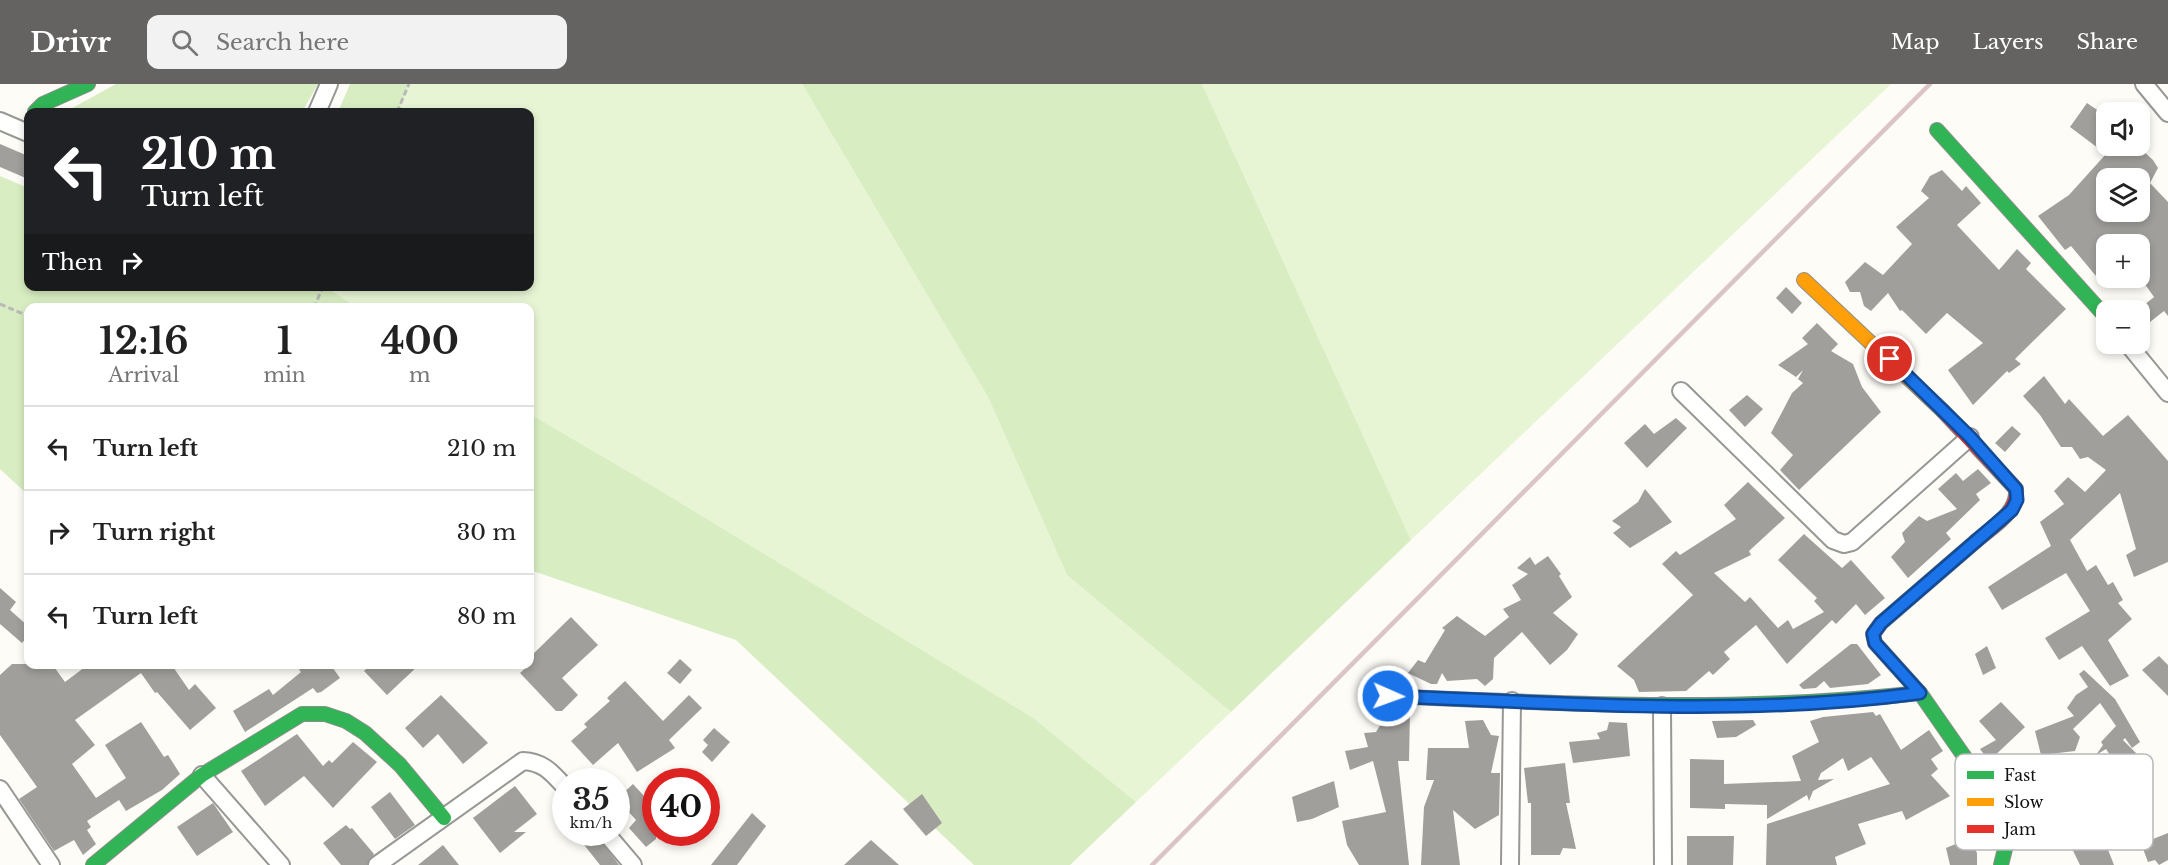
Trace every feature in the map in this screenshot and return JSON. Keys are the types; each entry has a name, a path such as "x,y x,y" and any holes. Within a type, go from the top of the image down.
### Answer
{"street":[{"path":"39,108 43,104 88,84"},
{"path":"319,108 329,84"},
{"path":"2144,84 2168,113"},
{"path":"0,121 24,127"},
{"path":"1937,130 2096,305"},
{"path":"1804,280 1924,390 2016,489 2017,500 2012,510 1881,623 1873,634 1875,643 1920,693 1962,754"},
{"path":"2136,354 2168,393"},
{"path":"1681,391 1833,540 1844,544 1852,542 1970,437"},
{"path":"1388,696 1662,706 1857,700 1920,693"},
{"path":"1510,865 1512,701"},
{"path":"1662,706 1662,865"},
{"path":"93,865 202,775 302,714 315,713 360,729 378,742 444,818"},
{"path":"377,865 523,761 535,762 552,772"},
{"path":"202,775 281,865"},
{"path":"0,789 51,865"},
{"path":"616,846 633,865"},
{"path":"2001,865 2005,850"}],"path":[{"path":"399,108 409,84"},
{"path":"0,304 24,314"}],"green space":[{"path":"116,84 318,84 304,108 72,108"},
{"path":"350,84 409,84 400,108 340,108"},
{"path":"409,84 802,84 988,397 1067,575 1231,712 1136,802 1032,718 653,486 534,416 534,303 350,303 332,291 534,291 534,108 400,108"},
{"path":"802,84 1202,84 1411,540 1231,712 1067,575 988,397"},
{"path":"1202,84 1891,84 1411,540"},
{"path":"0,176 24,186 24,291 332,291 350,303 24,303 24,491 0,469"},
{"path":"534,416 653,486 1033,718 1136,802 1070,865 974,865 736,640 534,571"}],"building":[{"path":"2087,103 2096,109 2096,146 2070,127"},
{"path":"0,144 24,154 24,177 0,167"},
{"path":"2104,156 2149,156 2153,160 2158,168 2150,183 2168,202 2168,316 2164,311 2150,322 2150,300 2154,297 2148,288 2150,288 2150,234 2096,234 2096,276 2071,246 2065,250 2038,216 2069,195"},
{"path":"1942,170 1962,191 1966,186 1981,203 1957,225 1999,270 2017,249 2031,263 2026,269 2066,309 2015,359 2021,364 2009,373 2007,371 1973,405 1948,370 1983,343 1947,313 1926,334 1902,310 1900,311 1888,293 1871,311 1864,306 1860,292 1850,292 1845,282 1865,262 1883,275 1912,244 1896,227 1929,198 1921,191 1930,176"},
{"path":"1786,287 1802,303 1792,314 1776,298"},
{"path":"1817,323 1838,344 1831,351 1853,364 1862,387 1881,412 1799,490 1780,470 1793,455 1771,433 1792,393 1803,383 1798,379 1803,370 1796,377 1778,365 1808,344 1802,338"},
{"path":"2044,376 2065,404 2069,399 2103,436 2128,415 2168,461 2168,562 2134,577 2126,555 2136,549 2120,493 2070,540 2087,571 2096,565 2108,585 2113,582 2123,600 2118,603 2132,619 2108,640 2129,676 2110,686 2082,646 2059,660 2045,638 2090,611 2066,573 2002,610 1988,587 2051,546 2040,522 2064,504 2054,491 2068,477 2085,492 2106,470 2088,457 2080,459 2072,447 2061,447 2040,415 2023,396"},
{"path":"1747,395 1763,409 1745,427 1729,410"},
{"path":"1676,418 1687,428 1647,468 1624,443 1645,424 1654,434"},
{"path":"2012,426 2021,434 2005,452 1995,443"},
{"path":"1978,469 1991,483 1976,494 1980,500 1946,533 1951,539 1908,578 1891,557 1905,542 1902,533 1919,516 1927,521 1957,509 1938,489 1956,473 1963,481"},
{"path":"1748,482 1785,518 1749,551 1751,555 1714,573 1745,602 1750,597 1778,628 1788,620 1793,629 1824,612 1814,601 1817,598 1778,560 1804,534 1842,568 1851,560 1885,598 1865,615 1856,604 1836,624 1832,620 1787,664 1756,625 1724,652 1730,659 1713,675 1709,671 1686,691 1639,692 1634,680 1617,666 1693,595 1662,564 1676,551 1680,555 1736,519 1724,505"},
{"path":"1645,489 1672,522 1630,548 1613,533 1621,527 1612,521 1638,502"},
{"path":"1548,556 1561,574 1559,576 1572,597 1553,613 1578,634 1567,650 1550,665 1522,632 1494,658 1493,679 1485,686 1477,679 1447,681 1442,673 1437,684 1431,684 1408,673 1418,660 1425,663 1445,630 1442,628 1457,616 1485,636 1509,617 1503,609 1521,600 1512,585 1528,574 1517,568 1530,557 1535,565"},
{"path":"0,588 16,602 10,610 24,622 24,641 22,643 0,624"},
{"path":"571,617 598,645 562,678 578,695 562,711 556,711 520,673 524,669 534,669 534,653"},
{"path":"1851,644 1857,644 1881,675 1868,684 1830,688 1824,681 1816,688 1803,689 1799,685"},
{"path":"1987,646 1996,668 1983,675 1975,654"},
{"path":"2159,656 2168,665 2168,696 2142,670"},
{"path":"680,659 692,670 680,684 667,673"},
{"path":"12,664 24,664 24,669 56,669 65,682 82,669 174,669 189,690 195,684 216,708 190,730 157,692 155,693 141,673 75,720 95,745 72,764 96,798 126,778 105,745 141,722 164,757 168,755 180,774 162,790 126,811 119,800 87,821 91,827 87,830 96,844 83,855 74,840 54,851 19,799 37,787 0,735 0,675"},
{"path":"334,669 340,678 321,692 317,693 313,688 245,732 233,711 269,689 273,695 301,672 299,670"},
{"path":"366,669 415,669 387,695 364,671"},
{"path":"2084,670 2115,699 2140,742 2132,748 2125,738 2123,740 2137,754 2109,754 2106,749 2097,754 2103,745 2101,742 2116,726 2100,703 2073,729 2080,737 2075,751 2041,754 2035,731 2074,716 2067,708 2076,695 2088,687 2079,674"},
{"path":"625,681 663,721 689,695 702,708 669,740 675,748 637,772 618,743 593,765 571,741 587,727 584,724 610,701 607,698"},
{"path":"441,695 488,743 463,764 438,734 423,748 405,728"},
{"path":"2001,702 2025,727 1996,754 1984,754 1980,749 1996,740 1979,721"},
{"path":"1384,709 1410,711 1409,761 1398,761 1409,865 1359,865 1347,845 1342,821 1386,812 1373,761 1350,770 1345,751 1368,747 1364,733 1376,732 1385,717"},
{"path":"1873,712 1876,716 1880,714 1901,750 1929,730 1943,751 1931,759 1938,769 1931,775 1950,796 1906,820 1902,811 1858,824 1866,844 1835,857 1837,865 1766,865 1767,824 1890,784 1871,757 1848,771 1843,758 1821,773 1818,780 1834,779 1813,791 1809,801 1807,795 1767,819 1767,805 1725,804 1725,809 1690,808 1690,759 1724,760 1724,784 1801,781 1792,756 1819,742 1810,721 1823,717"},
{"path":"1483,720 1491,735 1499,736 1491,773 1500,773 1499,815 1475,829 1453,810 1460,865 1421,865 1424,807 1434,780 1426,780 1428,748 1469,748 1465,721"},
{"path":"1753,720 1756,725 1736,737 1717,738 1712,721"},
{"path":"1609,722 1627,723 1630,756 1573,763 1569,742 1600,739 1597,733 1607,730"},
{"path":"714,728 730,742 712,762 702,752 708,745 703,740"},
{"path":"297,734 323,766 329,760 332,763 353,742 377,762 333,808 304,776 265,806 241,771"},
{"path":"1565,763 1570,803 1566,803 1576,849 1563,848 1560,855 1531,855 1531,803 1528,803 1524,768"},
{"path":"1334,781 1339,807 1312,819 1297,822 1292,797"},
{"path":"633,784 642,794 642,843 630,829 636,820 630,813 630,787"},
{"path":"515,786 537,814 514,832 526,832 500,853 473,818"},
{"path":"390,792 415,825 395,839 371,807"},
{"path":"922,794 942,823 926,836 903,809"},
{"path":"213,803 233,832 197,856 177,827"},
{"path":"752,813 766,826 737,865 711,865"},
{"path":"346,825 352,828 374,854 367,865 341,865 323,843"},
{"path":"2168,833 2168,860 2159,865 2155,860 2148,862 2143,850 2153,850 2153,839"},
{"path":"1687,836 1734,836 1733,865 1687,865"},
{"path":"871,840 899,865 844,865"},
{"path":"1955,844 1955,850 1976,850 1977,865 1950,865 1946,848"},
{"path":"443,845 459,865 418,865"},
{"path":"585,846 605,846 619,865 600,865"},
{"path":"2073,850 2108,850 2114,865 2080,865"}],"railway":[{"path":"1152,865 1930,84"}],"traffic: fast":[{"path":"39,108 43,104 88,84"},
{"path":"1937,130 2096,306"},
{"path":"1388,696 1588,704 1720,705 1787,703 1920,693 1962,754"},
{"path":"93,865 202,775 302,714 325,714 346,721 365,733 400,765 444,818"},
{"path":"2001,865 2005,850"}],"traffic: slow":[{"path":"1804,280 1943,411"},
{"path":"1920,693 1875,643 1873,634 1881,623 1976,541"}],"traffic: jam":[{"path":"1943,411 2016,489 2016,498 2009,512 1976,541"}],"route":[{"path":"1388,696 1599,706 1662,706 1869,700 1920,693 1875,643 1873,634 1881,623 2012,510 2017,500 2016,489 1970,437 1890,359"}]}
